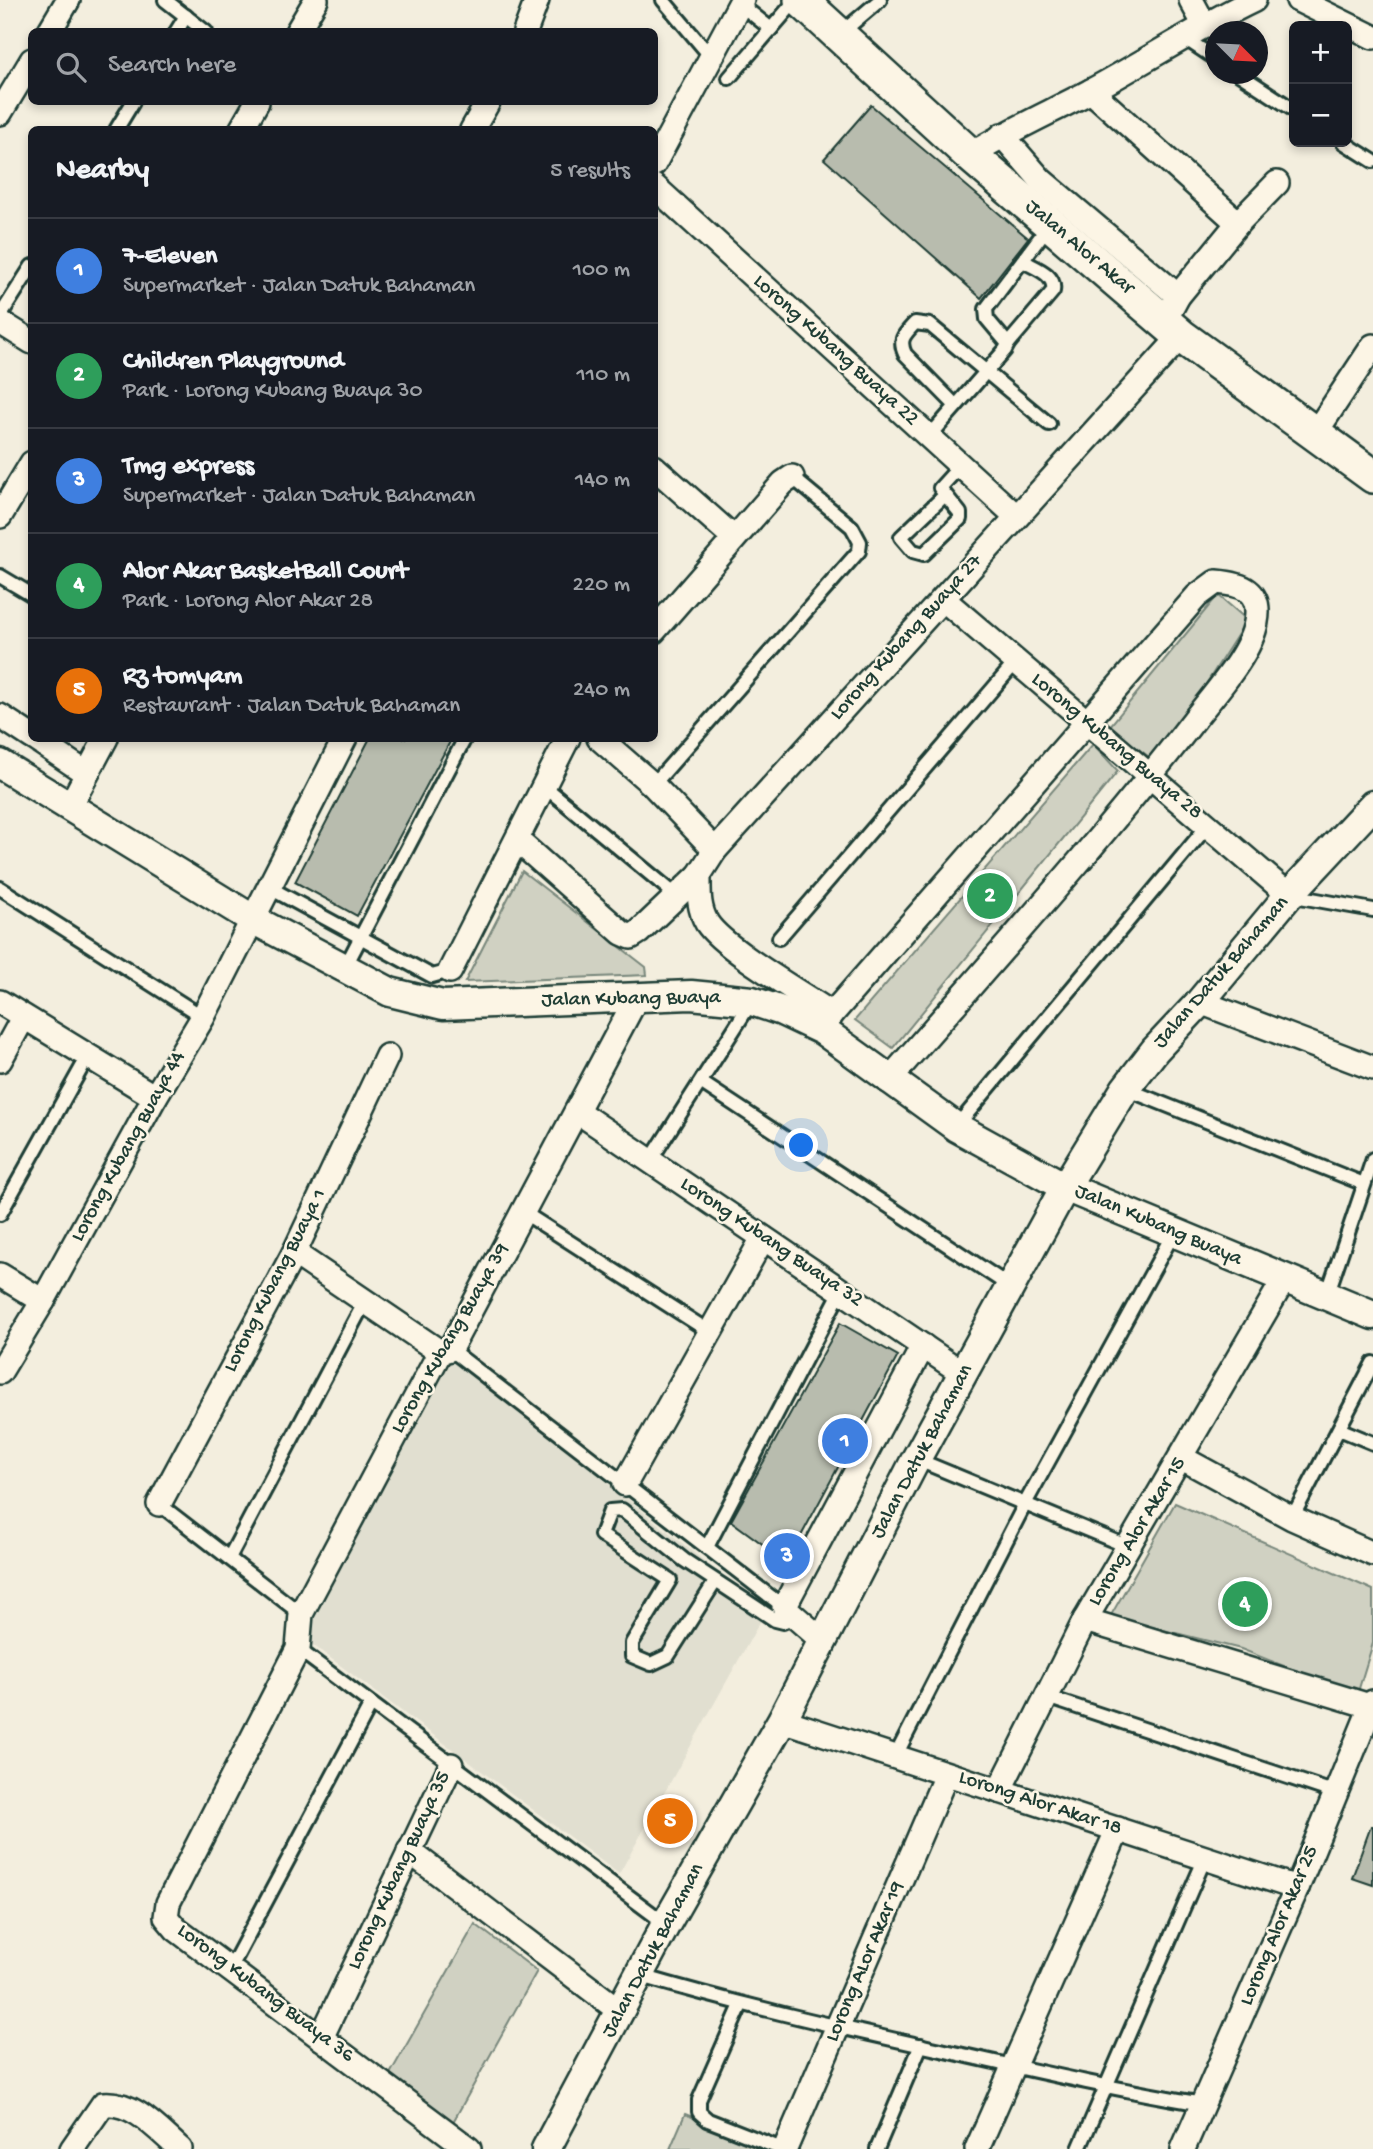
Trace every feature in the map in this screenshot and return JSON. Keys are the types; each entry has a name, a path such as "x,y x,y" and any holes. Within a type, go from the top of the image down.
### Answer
{"main road":[{"name":"Jalan Alor Akar","path":"802,0 837,36 970,155 1030,189 1051,224 1175,318 1314,435 1373,476"}],"street":[{"path":"51,28 68,0"},
{"path":"300,28 316,0"},
{"path":"526,28 537,0"},
{"path":"1191,0 1204,24"},
{"path":"970,155 1002,135 1090,91 1204,24 1254,0"},
{"path":"1298,0 1373,37"},
{"path":"658,157 741,2"},
{"path":"0,113 8,81 28,64"},
{"path":"1090,91 1238,223"},
{"path":"242,126 255,105"},
{"path":"474,126 486,105"},
{"path":"1002,135 1030,189 1175,318"},
{"name":"Lorong Kubang Buaya 27","path":"517,840 622,933 631,937 678,897 699,875 715,850 1016,516 1175,318 1238,223 1277,183"},
{"name":"Lorong Kubang Buaya 22","path":"658,190 1016,516"},
{"path":"0,322 28,340"},
{"path":"1314,435 1373,346"},
{"path":"0,516 28,470"},
{"path":"658,477 734,538"},
{"path":"658,626 783,483 792,477"},
{"path":"699,875 698,901 708,924 732,947 827,1022 1198,596 1216,582 1240,584 1251,593 1257,606 1256,623 1251,638 1228,674 1151,777 888,1081"},
{"name":"Lorong Kubang Buaya 28","path":"943,599 1289,895"},
{"path":"0,716 28,735"},
{"path":"39,742 86,773"},
{"path":"70,806 104,742"},
{"name":"Lorong Kubang Buaya 44","path":"0,1372 203,1017 343,742"},
{"path":"450,971 566,742"},
{"path":"604,742 653,785 715,850"},
{"name":"Jalan Kubang Buaya","path":"1,766 254,920 390,992 443,1005 691,995 752,1001 827,1022 888,1081 956,1127 1065,1186 1173,1234 1373,1315"},
{"name":"Jalan Datuk Bahaman","path":"546,2149 666,1924 782,1720 916,1459 1065,1186 1125,1089 1155,1050 1200,1002 1289,895 1373,805"},
{"name":"Lorong Kubang Buaya 39","path":"298,1649 301,1614 578,1112 637,997"},
{"path":"0,1002 87,1058 155,1097"},
{"path":"1200,1002 1373,1068"},
{"path":"0,1060 23,1018"},
{"name":"Lorong Kubang Buaya 1","path":"159,1504 294,1253 387,1056"},
{"name":"Lorong Kubang Buaya 32","path":"578,1112 964,1374"},
{"path":"625,1484 763,1238"},
{"path":"294,1253 364,1303 445,1350"},
{"path":"0,1275 43,1301"},
{"name":"Lorong Alor Akar 15","path":"999,1791 1044,1696 1085,1620 1285,1278"},
{"path":"824,1642 790,1612 922,1346"},
{"path":"1182,1458 1292,1518 1373,1554"},
{"path":"1085,1620 1372,1705"},
{"name":"Lorong Kubang Buaya 36","path":"298,1649 168,1903 166,1917 229,1971 469,2149"},
{"name":"Lorong Alor Akar 25","path":"1183,2149 1297,1888 1372,1705"},
{"name":"Lorong Alor Akar 18","path":"782,1720 1297,1888"},
{"name":"Lorong Kubang Buaya 35","path":"321,2038 451,1765"},
{"name":"Lorong ALor Akar 19","path":"784,2149 946,1775"},
{"path":"977,2149 1118,1829"},
{"path":"409,1851 621,2012"},
{"path":"72,2149 103,2104 119,2103 139,2114 180,2149"}],"lane":[{"path":"165,0 201,28"},
{"path":"663,0 712,58"},
{"path":"729,78 796,0"},
{"path":"837,36 880,0"},
{"path":"741,2 771,29"},
{"path":"178,28 186,16"},
{"path":"1182,37 1205,51"},
{"path":"1254,84 1289,107"},
{"path":"118,126 131,105"},
{"path":"1351,147 1373,161"},
{"path":"1008,344 987,319 986,309 1051,224"},
{"path":"929,437 1053,291 1051,277 1023,261"},
{"path":"0,316 28,272"},
{"path":"956,406 905,354 901,345 902,338 915,323 930,324 1049,424"},
{"path":"944,495 901,537 913,551 924,554 960,519 960,513 944,495 942,485 961,466"},
{"path":"653,785 859,551 860,542 852,527 792,477"},
{"path":"0,576 28,593"},
{"path":"779,938 1015,663"},
{"path":"344,969 463,742"},
{"path":"544,786 678,897"},
{"path":"956,1127 1209,824"},
{"path":"0,888 203,1017"},
{"path":"270,888 432,976 450,971"},
{"path":"1289,895 1373,911"},
{"path":"650,1161 752,1001"},
{"path":"0,1214 87,1058"},
{"path":"702,1083 1012,1287"},
{"path":"1125,1089 1364,1184"},
{"path":"1326,1295 1373,1159"},
{"path":"523,1212 710,1332"},
{"path":"895,1757 1026,1502 1173,1234"},
{"path":"707,1547 841,1291"},
{"path":"229,1558 364,1303"},
{"path":"445,1350 625,1484 790,1612 783,1622 775,1620 684,1560 622,1510 610,1511 601,1535 670,1580"},
{"path":"1292,1518 1373,1363"},
{"path":"1339,1429 1373,1443"},
{"path":"916,1459 1026,1502 1129,1547"},
{"path":"159,1504 301,1614"},
{"path":"684,1560 630,1650 632,1656 652,1664 661,1662 715,1582"},
{"name":"Lorong Kubang Buaya 35","path":"298,1649 451,1765"},
{"path":"1044,1696 1336,1793"},
{"path":"229,1971 371,1704"},
{"path":"451,1765 666,1924"},
{"path":"1079,2149 1205,1858"},
{"path":"638,1975 741,2005 837,2028 1105,2088 1203,2104"},
{"path":"741,2005 699,2100 699,2112 708,2120 784,2149"},
{"path":"877,2149 921,2045"}],"shaded area":[{"path":"1218,595 1247,620 1156,762 1109,727"},
{"path":"1093,744 1118,771 893,1048 855,1020"},
{"path":"522,871 646,967 647,975 465,982"},
{"path":"447,1353 766,1611 619,1874 305,1639"},
{"path":"1175,1503 1373,1590 1373,1643 1357,1695 1241,1649 1110,1617"},
{"path":"475,1924 537,1971 453,2122 390,2074"},
{"path":"685,2114 770,2149 670,2149"}],"building":[{"path":"871,105 1028,238 981,298 824,159"},
{"path":"368,742 450,742 357,916 295,882"},
{"path":"840,1323 898,1356 787,1562 731,1521"},
{"path":"1373,1826 1373,1885 1352,1878"}],"place":[{"name":"Children Playground","path":"990,896"},
{"name":"7-Eleven","path":"845,1441"},
{"name":"Tmg express","path":"787,1556"},
{"name":"Alor Akar BasketBall Court","path":"1245,1604"},
{"name":"Rz tomyam","path":"670,1821"}]}
